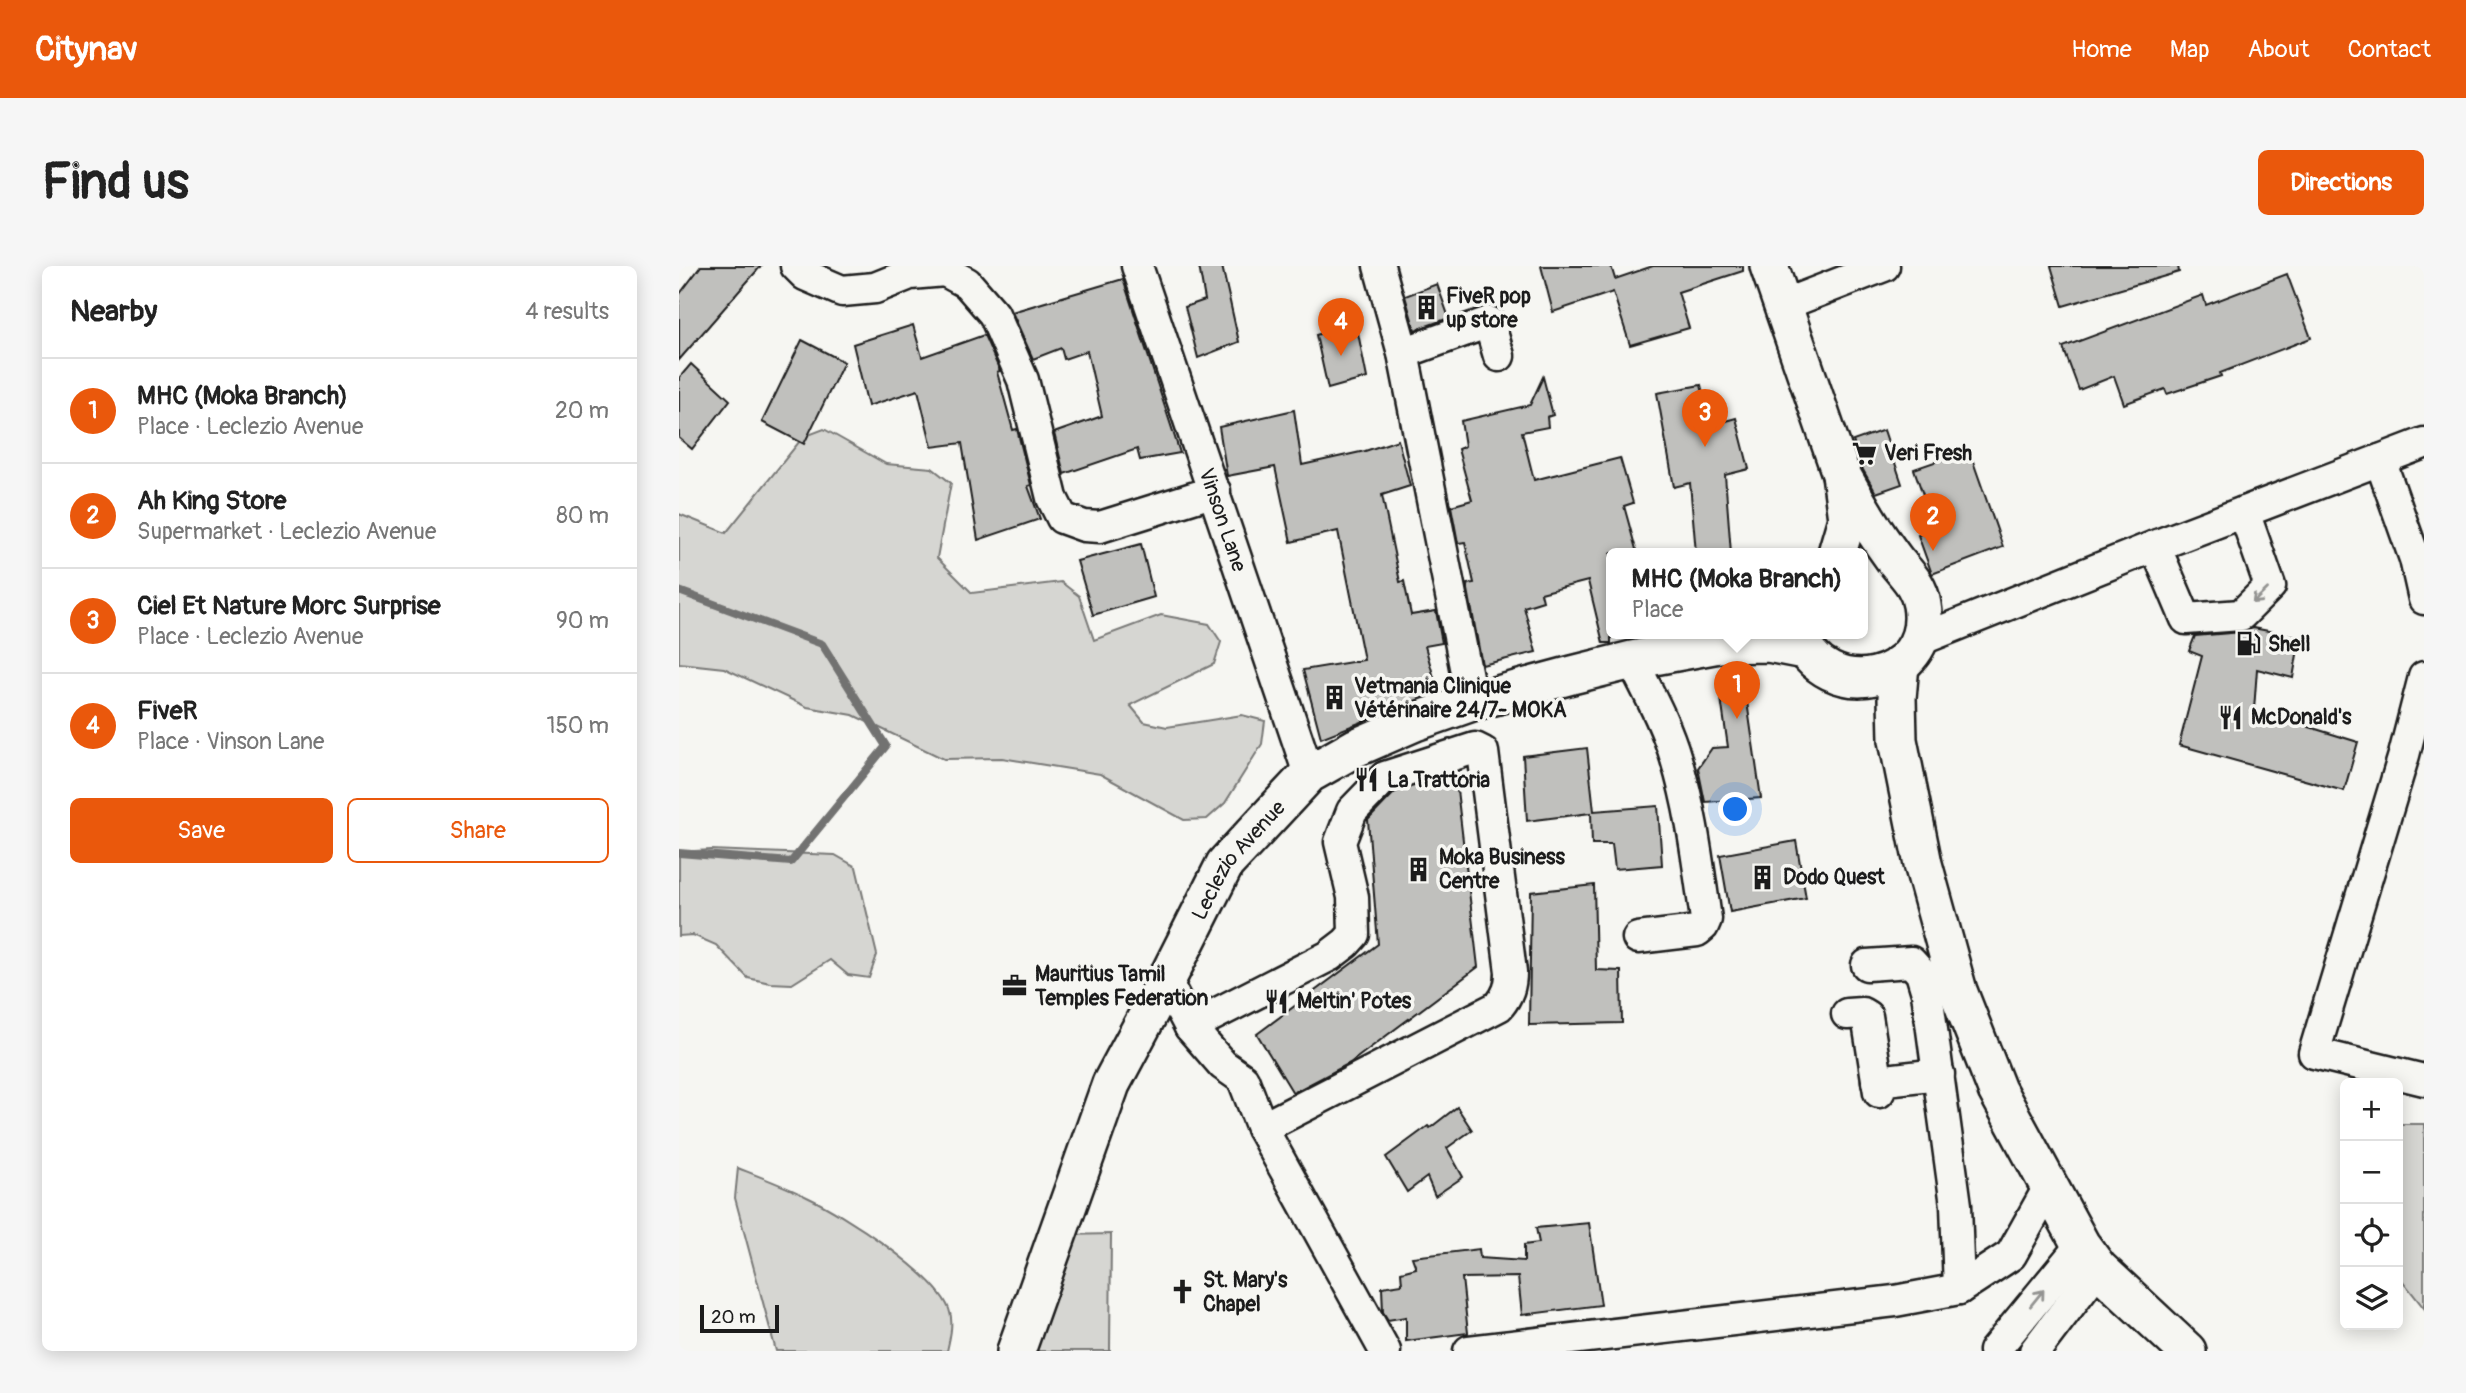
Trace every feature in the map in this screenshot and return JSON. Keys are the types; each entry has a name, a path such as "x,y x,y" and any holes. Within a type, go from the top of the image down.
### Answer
{"main road":[{"path":"1769,266 1841,474 1870,524 1918,589 1913,637 1897,698 1898,740 1923,864 1958,991 1997,1090 2089,1257 2187,1351"},
{"path":"1839,548 1847,519 1841,474"},
{"path":"1868,551 1878,552 1897,562"},
{"path":"1801,641 1826,670 1839,677 1854,679 1886,673 1913,637"},
{"name":"Leclezio Avenue","path":"1016,1351 1111,1084 1224,864 1309,774 1355,748 1391,732 1472,702 1725,639"},
{"name":"Leclezio Avenue","path":"1737,639 1768,643 1801,641"},
{"path":"1854,679 1878,704 1898,740"}],"street":[{"path":"796,266 805,275 842,291 875,288 909,274 945,271 967,284 994,314 1023,380 1052,498 1062,518 1084,526 1100,527 1215,491"},
{"name":"Vinson Lane","path":"1137,266 1309,774"},
{"path":"1379,266 1403,353 1472,702"},
{"path":"1783,305 1884,266"},
{"path":"1403,353 1489,322 1499,356"},
{"path":"1913,637 1998,610 2155,546 2424,443"},
{"path":"2380,460 2415,559 2424,599"},
{"path":"2155,546 2186,619 2241,615 2270,586 2244,512"},
{"path":"1632,660 1657,710 1676,758 1695,838 1706,919 1697,931 1637,938"},
{"path":"2424,677 2405,755 2314,1053 2424,1080"},
{"path":"1190,1027 1329,956 1354,934 1353,897 1340,842 1352,811 1385,777 1475,748 1483,752 1511,972 1507,997 1499,1006 1262,1128"},
{"path":"1867,965 1911,962 1916,966 1927,993 1956,1205 1959,1289"},
{"path":"1166,981 1190,1027 1233,1072 1385,1351"},
{"path":"1847,1014 1861,1013 1867,1016 1878,1087 1939,1074"},
{"path":"1469,1351 1895,1301 1959,1289 2011,1255 2049,1187"},
{"path":"1994,1351 2089,1257"},
{"path":"2035,1351 2089,1257"}],"shaded area":[{"path":"824,429 886,464 932,468 951,483 937,558 972,593 1061,582 1079,596 1094,640 1161,615 1209,624 1221,642 1214,664 1130,705 1144,722 1167,727 1242,715 1265,721 1262,744 1225,803 1207,819 1184,820 1100,774 1002,758 944,759 853,715 807,707 724,668 679,663 679,514 726,533 803,437"},
{"path":"711,850 835,855 856,867 877,955 869,978 848,975 830,960 792,984 770,983 748,978 716,945 693,935 679,936 679,852"},
{"path":"2403,1124 2424,1124 2424,1308 2403,1281"},
{"path":"738,1168 823,1205 864,1230 907,1262 926,1279 949,1309 951,1325 947,1351 776,1351 735,1198"},
{"path":"1111,1234 1110,1351 1029,1351 1065,1235"}],"building":[{"path":"701,266 761,266 679,360 679,295"},
{"path":"1199,266 1222,266 1239,342 1198,358 1185,307 1205,300"},
{"path":"1541,266 1611,266 1615,279 1653,266 1743,266 1743,271 1678,292 1689,328 1630,345 1613,292 1553,312"},
{"path":"2051,266 2178,266 2179,272 2063,306"},
{"path":"2287,274 2311,338 2220,373 2221,376 2167,394 2165,389 2124,404 2114,376 2079,390 2063,347 2203,295 2206,305"},
{"path":"1123,279 1180,453 1140,460 1137,449 1064,474 1054,433 1102,416 1087,351 1064,359 1061,348 1033,359 1012,312"},
{"name":"FiveR pop up store","path":"1437,284 1449,318 1415,330 1405,296"},
{"path":"1356,323 1367,378 1328,389 1316,335"},
{"path":"913,325 922,357 984,335 1000,371 997,372 1013,430 1017,429 1031,485 1028,486 1040,519 978,540 962,443 932,447 918,390 868,406 853,344"},
{"path":"802,340 844,362 804,444 762,422"},
{"path":"691,364 730,400 692,449 679,438 679,378"},
{"path":"1543,377 1553,415 1547,417 1548,427 1522,432 1534,480 1620,458 1633,503 1624,506 1636,548 1606,548 1606,639 1611,639 1611,643 1603,643 1588,581 1541,593 1543,601 1524,607 1536,652 1482,665 1467,584 1474,583 1465,542 1458,543 1451,506 1472,500 1458,449 1465,446 1461,421 1530,405"},
{"path":"1701,385 1711,425 1736,418 1749,469 1725,475 1731,548 1696,548 1690,483 1674,487 1657,393"},
{"path":"1294,410 1302,465 1365,451 1398,440 1410,486 1382,495 1400,582 1404,581 1411,615 1436,611 1442,643 1425,646 1438,692 1321,738 1303,670 1364,660 1338,531 1291,542 1275,467 1227,476 1219,427"},
{"path":"1884,430 1902,484 1876,493 1863,470 1853,441"},
{"path":"1969,450 2003,547 1932,574 1918,535 1935,529 1914,469"},
{"path":"1141,544 1154,597 1093,615 1077,561"},
{"name":"McDonald's","path":"2253,628 2300,637 2293,678 2257,669 2254,710 2358,742 2344,791 2179,745 2202,656 2189,651 2195,636 2242,632"},
{"path":"1745,688 1761,798 1705,802 1698,768 1712,748 1728,747 1720,691"},
{"path":"1587,748 1594,811 1658,806 1662,865 1615,869 1612,844 1592,844 1591,813 1527,821 1523,756"},
{"name":"Moka Business Centre","path":"1455,773 1478,967 1350,1063 1293,1093 1257,1034 1378,944 1368,820 1395,792"},
{"name":"Dodo Quest","path":"1796,841 1806,898 1730,912 1720,855"},
{"path":"1594,885 1596,970 1621,971 1622,1023 1529,1025 1531,892"},
{"path":"1457,1107 1472,1130 1447,1148 1463,1177 1435,1196 1427,1177 1407,1192 1386,1157"},
{"path":"1589,1223 1601,1305 1522,1315 1518,1277 1462,1278 1468,1333 1406,1341 1406,1317 1388,1320 1383,1312 1382,1287 1402,1284 1401,1272 1416,1268 1412,1257 1479,1249 1480,1258 1524,1261 1524,1245 1539,1243 1536,1228"}],"waterway":[{"path":"679,591 822,644 886,746 791,862 679,853"}],"place":[{"name":"FiveR pop up store","path":"1426,308"},
{"name":"FiveR","path":"1341,356"},
{"name":"Ciel Et Nature Morc Surprise","path":"1705,447"},
{"name":"Veri Fresh","path":"1864,453"},
{"name":"Ah King Store","path":"1933,551"},
{"name":"Shell","path":"2248,644"},
{"name":"Vetmania Clinique Vétérinaire 24/7- MOKA","path":"1334,698"},
{"name":"McDonald's","path":"2231,717"},
{"name":"MHC (Moka Branch)","path":"1737,719"},
{"name":"La Trattoria","path":"1367,780"},
{"name":"Moka Business Centre","path":"1419,869"},
{"name":"Dodo Quest","path":"1763,877"},
{"name":"Mauritius Tamil Temples Federation","path":"1015,986"},
{"name":"Meltin' Potes","path":"1277,1001"},
{"name":"St. Mary's Chapel","path":"1183,1292"}]}
